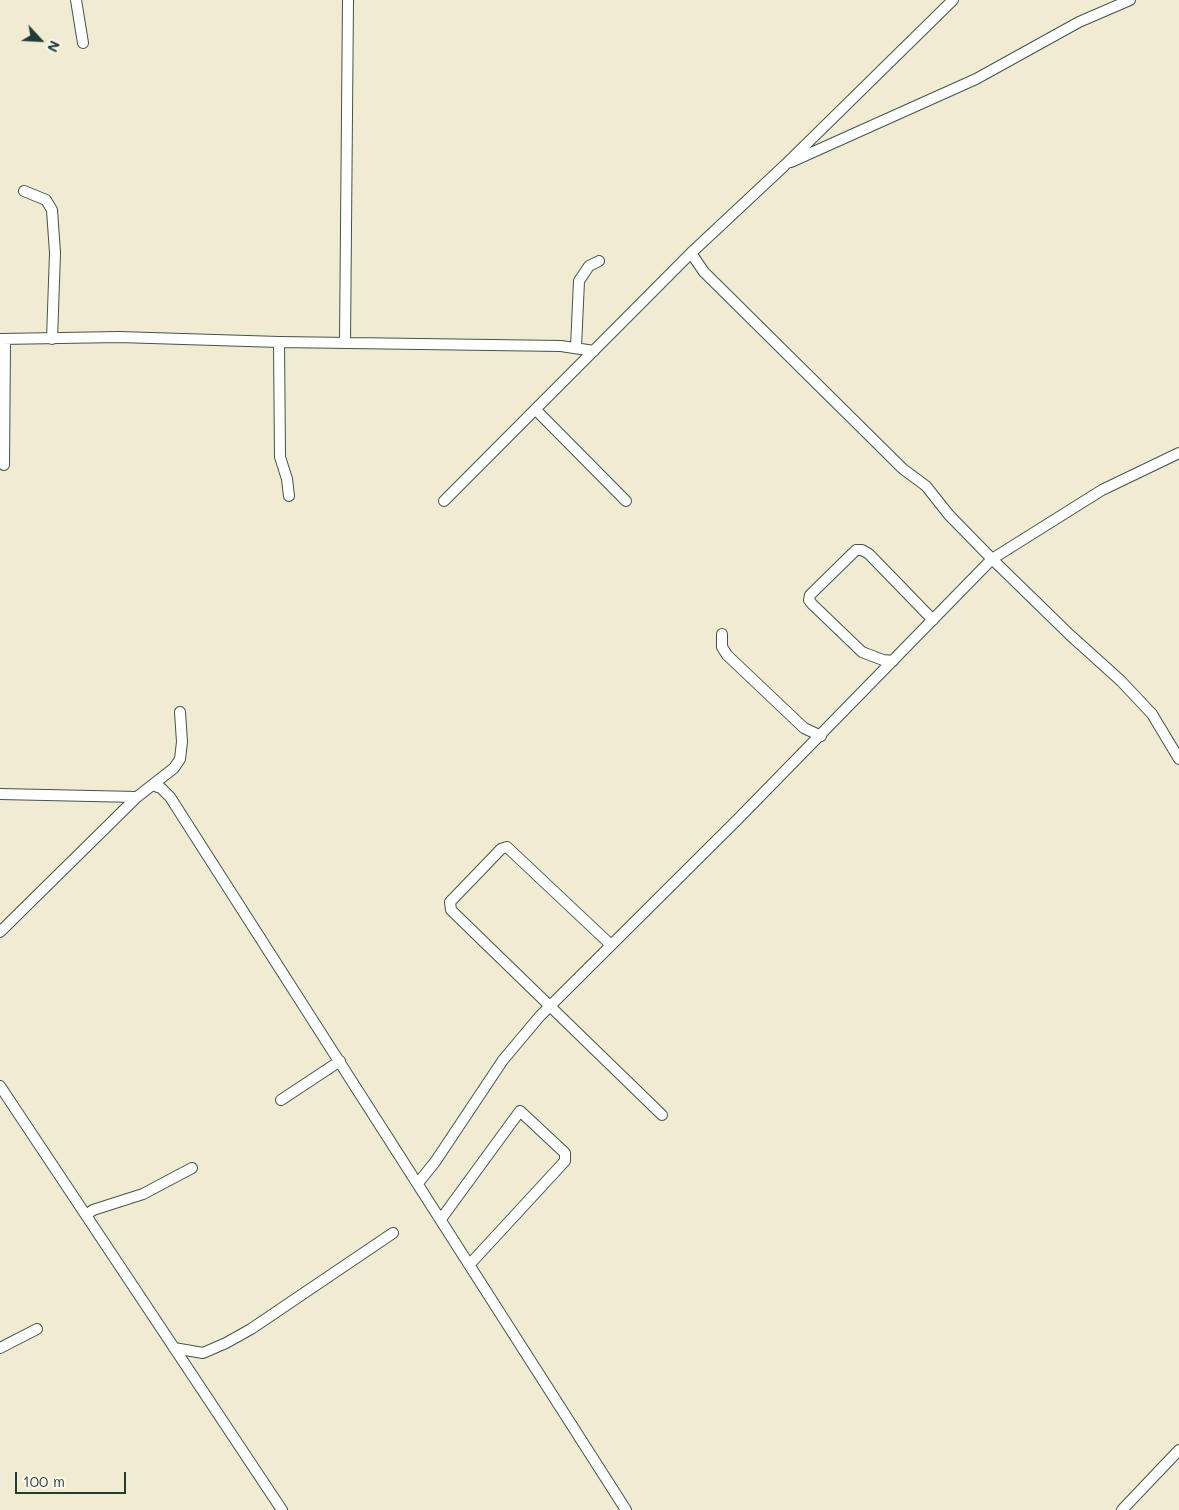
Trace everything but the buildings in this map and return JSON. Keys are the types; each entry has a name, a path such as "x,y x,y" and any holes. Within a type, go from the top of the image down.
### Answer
{"street":[{"path":"76,0 83,43"},
{"path":"345,343 348,0"},
{"path":"444,501 691,253 784,166 953,0"},
{"path":"784,166 976,79 1079,22 1130,0"},
{"path":"24,191 46,200 52,210 55,253 52,339"},
{"path":"691,253 711,279 903,469 926,486 949,515 992,559 1070,635 1121,681 1152,714 1179,759"},
{"path":"576,347 579,281 589,266 599,261"},
{"path":"4,465 3,340 119,337 576,347 594,351"},
{"path":"279,342 280,457 287,479 289,496"},
{"path":"536,410 626,501"},
{"path":"418,1183 435,1162 503,1060 520,1038 821,736 992,559 1102,490 1179,453"},
{"path":"893,661 883,660 862,652 812,604 809,600 810,595 856,550 862,550 869,554 933,620"},
{"path":"722,634 722,647 726,655 804,728 821,736"},
{"path":"0,932 137,797 172,771 180,759 183,729 180,712"},
{"path":"152,785 161,788 170,796 626,1510"},
{"path":"0,794 137,797"},
{"path":"611,945 511,849 504,847 452,899 450,905 451,910 662,1115"},
{"path":"281,1100 340,1061"},
{"path":"0,1086 282,1510"},
{"path":"441,1218 520,1111 565,1153 566,1161 470,1264"},
{"path":"86,1215 93,1210 143,1194 192,1168"},
{"path":"174,1348 204,1353 226,1343 251,1329 393,1233"},
{"path":"0,1348 37,1329"},
{"path":"1122,1510 1179,1450"}]}
